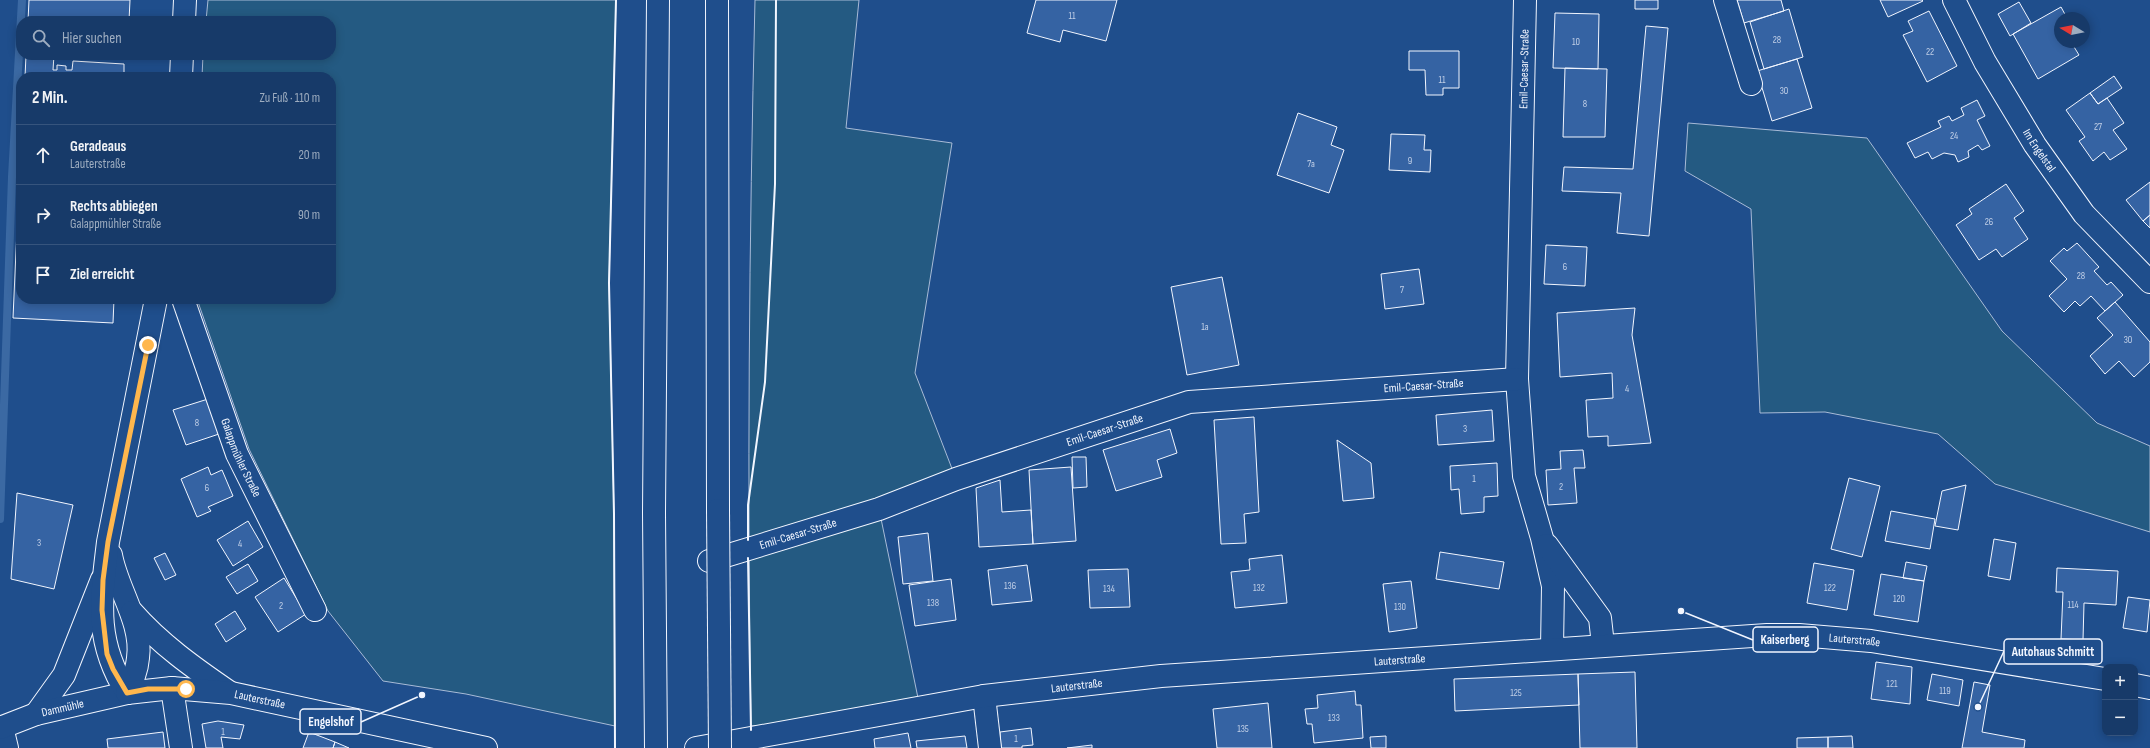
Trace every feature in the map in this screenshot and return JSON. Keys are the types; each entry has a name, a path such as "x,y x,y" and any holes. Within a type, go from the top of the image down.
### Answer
{"main road":[{"path":"184,16 185,0"},
{"path":"656,748 654,513 658,0"},
{"path":"717,0 720,748"},
{"name":"Emil-Caesar-Straße","path":"1525,0 1516,379 1524,476 1542,538 1553,586 1552,648"},
{"path":"1725,0 1751,84"},
{"name":"Im Engelstal","path":"1954,0 1985,62 2034,145 2084,214 2150,282"},
{"path":"181,72 182,60"},
{"path":"127,693 113,669 105,644 102,610 108,542 155,304"},
{"name":"Galappmühler Straße","path":"185,304 237,454 315,610"},
{"name":"Emil-Caesar-Straße","path":"709,561 879,509 956,479 1189,402 1516,379"},
{"name":"Emil-Caesar-Straße","path":"1542,538 1600,618 1603,645"},
{"path":"108,542 113,568 135,626 139,653 134,677 127,693"},
{"path":"36,714 64,675 105,570"},
{"path":"129,609 150,632 171,650 231,693"},
{"name":"Lauterstraße","path":"696,748 984,696 1161,676 1552,648 1767,635 1813,636 1872,641 2102,679"},
{"path":"2138,686 2150,688"},
{"path":"172,688 181,748"},
{"name":"Lauterstraße","path":"127,693 172,688 231,693 475,747"},
{"name":"Dammühle","path":"1,727 36,714 127,693"},
{"path":"984,696 990,748"},
{"path":"1,727 7,748"}],"shaded area":[{"path":"208,0 616,0 609,283 614,514 615,726 466,694 383,681 328,611 249,449 199,304 336,304 336,72 202,72 203,60 336,60 336,16 206,16"},
{"path":"755,0 859,0 846,128 952,143 915,373 956,479 879,509 918,698 781,724 751,726 749,363"},
{"path":"1688,123 1867,138 2002,331 2097,423 2150,446 2150,532 1995,484 1938,434 1825,412 1760,413 1751,209 1685,171"}],"building":[{"path":"29,0 130,0 129,16 28,16"},
{"path":"1036,0 1117,0 1106,41 1063,30 1060,42 1027,33"},
{"path":"1635,0 1658,0 1658,9 1635,9"},
{"path":"1737,0 1781,0 1784,11 1744,23"},
{"path":"1880,0 1922,0 1923,1 1888,17"},
{"path":"2019,2 2031,23 2010,36 1998,14"},
{"path":"2061,7 2064,12 2054,12 2054,48 2075,48 2079,55 2038,79 2013,34"},
{"path":"1789,9 1803,57 1764,69 1750,22"},
{"path":"1929,11 1957,66 1927,82 1903,35 1913,31 1908,21"},
{"path":"1555,13 1599,14 1598,69 1553,68"},
{"path":"1646,26 1668,28 1649,236 1617,233 1621,193 1562,191 1564,167 1633,169"},
{"path":"1409,51 1459,51 1459,88 1443,88 1443,95 1426,95 1425,70 1409,70"},
{"path":"1797,59 1812,108 1772,121 1757,71"},
{"path":"26,60 54,60 53,70 57,70 57,65 66,66 66,70 72,70 73,61 124,64 124,72 25,72"},
{"path":"1565,68 1607,69 1605,137 1563,137"},
{"path":"2114,76 2122,88 2098,104 2090,93"},
{"path":"2090,93 2098,104 2107,98 2124,123 2113,130 2127,149 2110,160 2104,152 2093,161 2079,141 2085,137 2066,110"},
{"path":"1977,100 1985,116 1977,120 1990,146 1982,150 1978,145 1968,151 1969,157 1958,162 1955,155 1944,153 1932,159 1928,152 1915,158 1907,143 1941,127 1938,121 1949,116 1952,121 1964,115 1961,108"},
{"path":"1298,113 1337,127 1331,145 1344,150 1329,193 1277,175"},
{"path":"1391,134 1425,135 1424,150 1431,150 1430,172 1389,170"},
{"path":"2150,182 2150,215 2143,221 2126,200"},
{"path":"2006,184 2024,211 2014,218 2028,239 2002,257 1996,249 1979,260 1956,225 1972,214 1969,209"},
{"path":"2150,215 2150,228 2143,221"},
{"path":"2077,243 2099,267 2094,271 2107,285 2111,282 2123,295 2105,311 2091,296 2080,306 2075,301 2064,312 2049,296 2067,279 2050,261 2064,248 2067,251"},
{"path":"1546,245 1587,247 1585,286 1544,284"},
{"path":"16,251 16,304 114,304 113,323 13,318"},
{"path":"1419,269 1424,304 1385,309 1381,274"},
{"path":"1222,277 1239,365 1187,375 1171,287"},
{"path":"2115,302 2150,342 2150,362 2134,377 2119,361 2105,374 2090,356 2113,335 2097,318"},
{"path":"1635,308 1632,335 1651,443 1608,446 1608,436 1588,437 1586,400 1613,398 1612,373 1560,377 1557,313"},
{"path":"208,399 219,434 186,445 173,410"},
{"path":"1492,410 1494,441 1438,445 1436,415"},
{"path":"1254,417 1259,512 1244,514 1246,543 1221,544 1214,420"},
{"path":"1170,429 1177,453 1157,460 1162,477 1116,491 1103,450"},
{"path":"1337,440 1371,463 1374,498 1343,501"},
{"path":"1583,450 1585,468 1574,468 1577,503 1548,505 1546,470 1561,469 1560,451"},
{"path":"1072,457 1086,457 1087,487 1073,488"},
{"path":"1497,463 1498,496 1484,497 1484,512 1461,514 1459,489 1451,490 1450,466"},
{"path":"208,467 211,475 222,470 233,496 208,507 211,511 197,517 181,479"},
{"path":"1071,467 1076,541 1033,544 1029,470"},
{"path":"1849,478 1880,486 1862,557 1831,549"},
{"path":"1000,480 1002,512 1031,510 1033,544 979,547 976,488"},
{"path":"1966,485 1958,530 1935,526 1942,491"},
{"path":"17,493 73,505 54,589 11,579"},
{"path":"1891,511 1935,519 1930,549 1885,541"},
{"path":"248,521 263,547 233,566 217,540"},
{"path":"928,533 933,581 903,584 898,537"},
{"path":"1994,539 2016,543 2010,580 1988,576"},
{"path":"1440,552 1504,562 1499,589 1436,579"},
{"path":"165,553 176,575 165,580 154,558"},
{"path":"1282,555 1287,603 1235,608 1231,572 1250,570 1249,559"},
{"path":"1906,562 1927,566 1924,581 1903,578"},
{"path":"1814,563 1854,570 1847,610 1807,603"},
{"path":"248,564 258,581 237,594 226,577"},
{"path":"1027,565 1032,601 992,605 988,570"},
{"path":"2057,568 2118,571 2116,605 2084,603 2083,640 2061,639 2063,592 2056,592"},
{"path":"1128,569 1130,607 1090,608 1088,570"},
{"path":"1881,574 1924,581 1918,622 1874,615"},
{"path":"284,578 306,614 278,632 255,597"},
{"path":"951,579 956,620 915,626 909,585"},
{"path":"1411,581 1417,628 1389,632 1383,584"},
{"path":"2128,597 2150,600 2147,632 2123,628"},
{"path":"235,611 246,629 226,642 215,624"},
{"path":"1876,662 1912,667 1910,704 1871,699"},
{"path":"1635,672 1637,748 1580,748 1578,674"},
{"path":"1578,674 1579,705 1455,711 1454,679"},
{"path":"1932,674 1963,680 1959,706 1927,700"},
{"path":"1974,682 1990,685 1982,732 2025,740 2024,748 1962,748"},
{"path":"1355,691 1356,705 1361,705 1363,738 1314,743 1312,724 1307,724 1305,709 1318,708 1317,695"},
{"path":"1268,703 1272,748 1217,748 1213,709"},
{"path":"218,721 244,725 240,739 221,737 223,748 206,748 202,724"},
{"path":"1031,728 1033,745 1022,746 1022,748 1001,748 1000,732"},
{"path":"163,732 165,748 108,748 107,739"},
{"path":"309,732 335,742 333,748 303,748"},
{"path":"908,733 911,748 875,748 874,739"},
{"path":"965,736 967,748 917,748 916,741"},
{"path":"1386,736 1386,748 1371,748 1370,737"},
{"path":"1852,736 1853,748 1828,748 1828,737"},
{"path":"1828,737 1828,748 1797,748 1797,738"},
{"path":"335,742 349,748 333,748"},
{"path":"1092,745 1092,748 1067,748"}],"waterway":[{"path":"21,16 22,0"},
{"path":"18,72 19,60"},
{"path":"0,519 12,177 16,106"}],"wall":[{"path":"615,748 614,514 609,283 616,0"},
{"path":"748,540 748,505 765,382 775,184 776,0"},
{"path":"748,558 751,730"}],"place":[{"name":"Kaiserberg","path":"1681,611"},
{"name":"Engelshof","path":"422,695"},
{"name":"Autohaus Schmitt","path":"1978,707"}],"route":[{"path":"148,345 108,542 103,580 102,622 109,661 127,693 148,689 186,689"}]}
